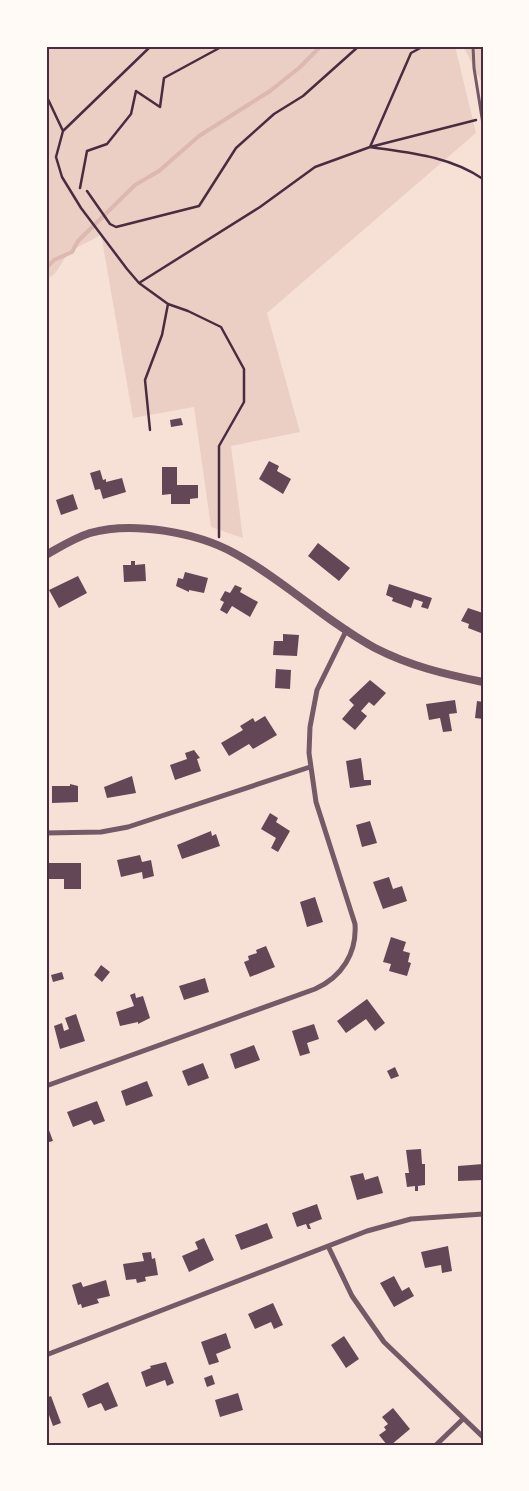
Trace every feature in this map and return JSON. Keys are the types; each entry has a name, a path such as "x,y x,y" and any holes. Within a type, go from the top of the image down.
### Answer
{"street":[{"path":"46,555 83,536 110,530 166,531 218,546 247,561 374,647 418,668 483,682"},
{"path":"46,1086 315,989 341,971 352,949 355,924 316,802 310,767 310,726 316,696 322,679 347,630"},
{"path":"46,833 101,832 123,828 310,767"},
{"path":"46,1355 368,1230 411,1218 483,1214"},
{"path":"328,1246 352,1296 384,1342 483,1437"},
{"path":"436,1445 463,1419"}],"lane":[{"path":"473,46 483,124"}],"path":[{"path":"151,46 63,131 56,157 62,177 80,208 139,283 168,304 188,311 221,327 244,368 244,402 219,446 218,546"},
{"path":"80,188 87,151 107,144 131,114 136,91 160,107 164,78 223,46"},
{"path":"87,191 110,224 116,227 199,206 236,148 274,114 303,96 359,46"},
{"path":"370,147 411,53 424,46"},
{"path":"46,95 63,131"},
{"path":"139,283 260,207 315,166 370,147 481,119"},
{"path":"370,147 441,159 467,168 483,179"},
{"path":"150,430 145,380 162,335 168,304"}],"shaded area":[{"path":"46,46 455,46 476,133 267,313 300,432 231,446 243,538 211,527 194,407 133,418 101,234 70,252 57,271 46,279"},
{"path":"463,46 483,46 483,85"}],"building":[{"path":"181,418 183,425 171,427 170,420"},
{"path":"269,461 279,466 277,471 291,479 283,494 259,479"},
{"path":"162,467 177,467 177,485 198,485 198,498 190,499 190,504 171,504 171,494 162,495"},
{"path":"100,470 103,480 106,479 106,482 122,478 126,492 103,499 100,489 95,490 90,473"},
{"path":"73,494 78,509 61,515 56,500"},
{"path":"318,543 350,568 339,581 308,556"},
{"path":"131,561 135,561 135,565 145,564 146,581 124,582 123,565 131,565"},
{"path":"185,572 208,578 204,593 189,590 189,592 176,586 178,578 183,579"},
{"path":"78,576 87,593 59,608 49,590"},
{"path":"389,584 432,598 428,609 421,607 423,602 414,599 411,608 392,601 393,598 386,595"},
{"path":"235,585 242,588 240,592 258,602 250,617 232,606 227,614 220,610 224,602 220,600 225,591 230,593"},
{"path":"468,608 483,613 481,633 468,628 469,624 461,621"},
{"path":"283,634 299,635 297,656 273,655 274,641 283,641"},
{"path":"276,669 291,670 290,689 275,688"},
{"path":"370,680 386,693 374,706 369,702 361,711 367,716 355,730 342,719 354,705 349,700"},
{"path":"455,700 457,713 449,714 452,731 443,732 440,718 429,720 426,704"},
{"path":"477,701 483,702 483,719 475,718"},
{"path":"265,716 277,735 253,749 249,744 229,756 221,743 243,730 240,726 253,718 255,722"},
{"path":"194,750 200,758 197,759 201,771 175,780 170,765 187,759 185,753"},
{"path":"361,758 364,780 371,780 371,785 350,788 346,761"},
{"path":"132,776 136,793 107,798 104,787"},
{"path":"70,784 78,786 78,802 52,803 52,786 70,786"},
{"path":"270,813 278,818 276,822 290,831 278,852 271,848 276,838 261,829"},
{"path":"370,821 377,843 362,847 356,825"},
{"path":"211,831 212,836 216,834 220,846 182,859 177,845"},
{"path":"140,855 142,862 151,860 154,876 143,879 142,872 121,877 117,860"},
{"path":"46,863 81,863 81,889 64,889 64,879 46,879"},
{"path":"389,877 393,889 402,886 407,901 383,909 373,882"},
{"path":"315,897 323,922 307,927 300,902"},
{"path":"391,937 406,942 403,951 410,953 408,962 411,963 407,976 389,971 391,964 383,962"},
{"path":"266,946 275,967 250,977 244,962 249,960 248,956 257,953 256,950"},
{"path":"101,965 110,972 102,982 94,975"},
{"path":"62,972 64,979 53,982 51,975"},
{"path":"205,978 209,992 184,1000 179,986"},
{"path":"135,993 136,998 143,996 150,1018 138,1024 138,1022 120,1026 116,1012 134,1006 130,995"},
{"path":"367,999 385,1023 375,1031 366,1019 346,1033 337,1021"},
{"path":"76,1014 85,1041 60,1049 54,1026 62,1023 64,1031 69,1029 65,1018"},
{"path":"314,1024 319,1039 307,1043 310,1053 300,1056 292,1031"},
{"path":"254,1045 260,1060 235,1069 230,1054"},
{"path":"203,1063 209,1078 188,1086 182,1071"},
{"path":"395,1067 399,1076 391,1079 387,1071"},
{"path":"147,1081 153,1096 126,1106 121,1091"},
{"path":"97,1101 105,1121 94,1125 91,1120 73,1127 67,1112"},
{"path":"46,1122 53,1141 49,1142 46,1136"},
{"path":"421,1149 422,1164 425,1164 425,1185 418,1186 418,1191 415,1191 415,1186 407,1187 405,1173 409,1173 406,1150"},
{"path":"483,1164 483,1180 458,1181 458,1166"},
{"path":"363,1173 365,1180 378,1176 383,1193 357,1200 350,1176"},
{"path":"317,1204 322,1219 309,1224 311,1229 308,1229 306,1224 297,1227 292,1213"},
{"path":"267,1223 273,1238 241,1250 235,1235"},
{"path":"204,1238 214,1260 189,1272 182,1256 198,1249 195,1242"},
{"path":"448,1246 452,1271 442,1273 441,1265 425,1268 421,1252"},
{"path":"151,1252 152,1259 155,1258 158,1275 145,1277 146,1281 137,1283 136,1279 126,1280 123,1264 144,1261 142,1253"},
{"path":"394,1276 402,1291 409,1287 414,1296 394,1307 380,1283"},
{"path":"106,1280 110,1296 97,1299 99,1303 82,1308 81,1304 78,1305 72,1285 81,1282 83,1287"},
{"path":"273,1303 283,1325 274,1329 271,1322 255,1329 248,1314"},
{"path":"226,1333 231,1348 216,1354 219,1362 209,1365 201,1342"},
{"path":"344,1336 359,1359 346,1368 331,1345"},
{"path":"166,1362 174,1383 167,1386 165,1380 146,1387 141,1372 151,1368 150,1366"},
{"path":"212,1375 215,1384 207,1387 204,1378"},
{"path":"108,1382 118,1406 105,1411 101,1403 88,1408 82,1394"},
{"path":"238,1393 243,1410 220,1417 215,1400"},
{"path":"51,1396 61,1423 53,1426 49,1415 46,1415 46,1398"},
{"path":"393,1408 410,1429 391,1445 387,1445 379,1435 386,1430 384,1427 388,1424 382,1417"}],"waterway":[{"path":"46,268 54,260 72,252 78,241 135,185 159,171 199,136 270,91 299,68 321,46"}]}
